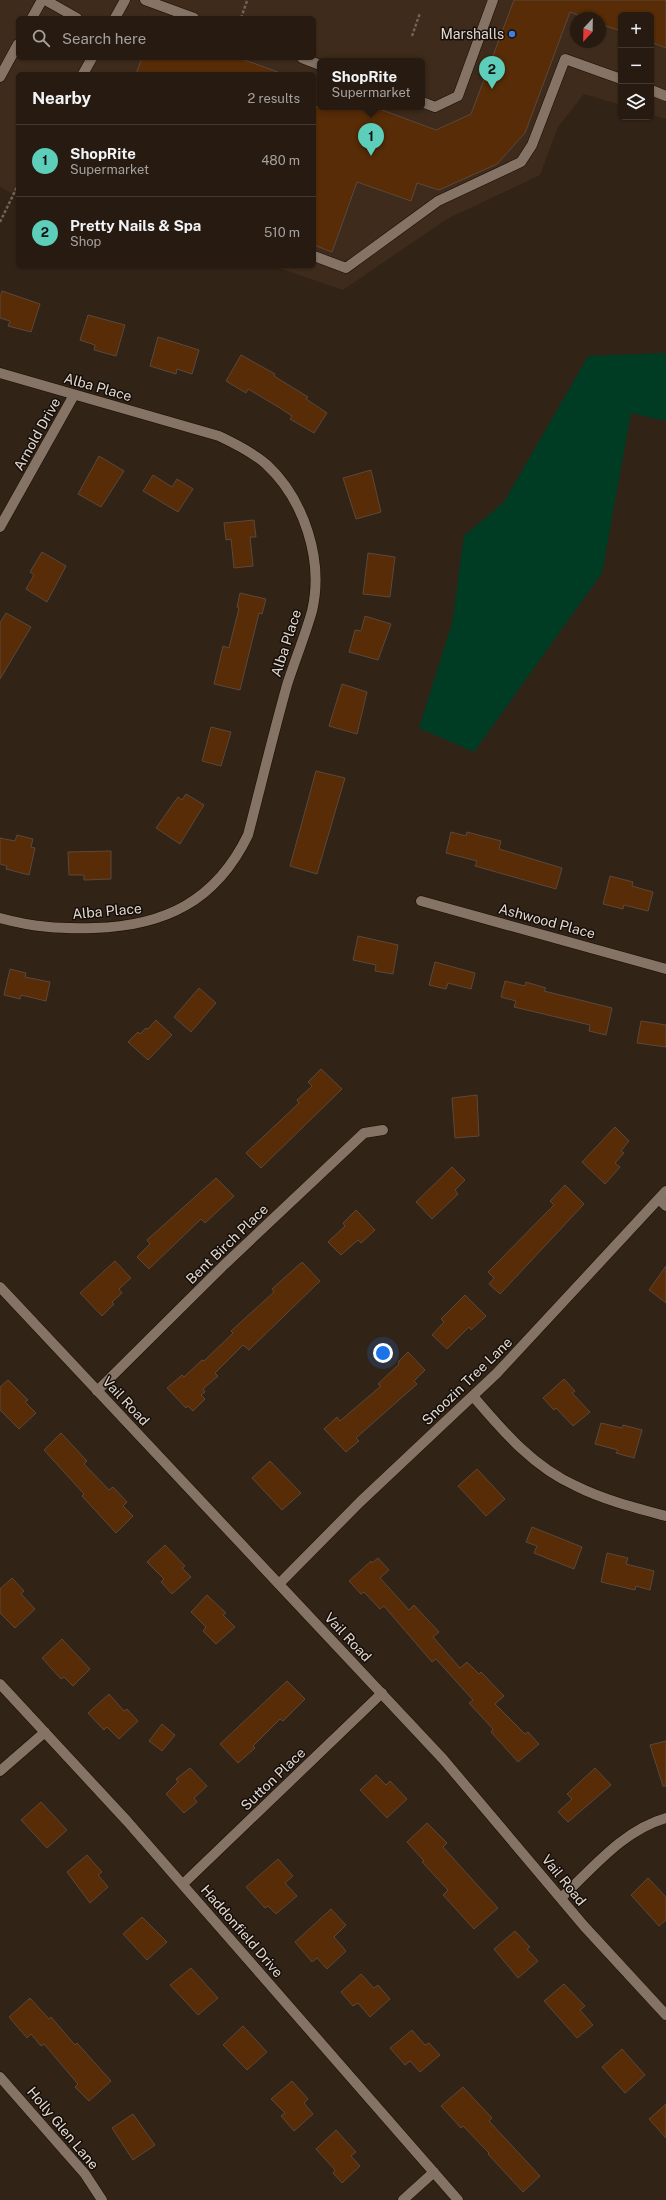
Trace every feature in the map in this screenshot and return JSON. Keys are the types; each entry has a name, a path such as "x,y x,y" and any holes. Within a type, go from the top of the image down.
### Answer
{"street":[{"path":"33,16 44,0 73,16"},
{"path":"115,16 125,0"},
{"path":"145,0 189,16"},
{"path":"425,103 435,107 458,96 493,0"},
{"path":"0,76 16,48"},
{"path":"316,257 346,268 438,201 521,162 532,145 565,59 618,78"},
{"path":"84,72 91,60"},
{"path":"307,60 317,64"},
{"path":"654,91 666,96"},
{"name":"Alba Place","path":"0,373 219,436 240,446 258,458 283,483 295,501 305,523 311,543 315,569 315,593 312,610 288,685 248,835 238,855 225,873 209,890 171,914 128,926 50,929 0,918"},
{"name":"Arnold Drive","path":"0,527 74,395"},
{"name":"Ashwood Place","path":"421,901 666,969"},
{"name":"Bent Birch Place","path":"97,1391 224,1265 364,1133 383,1130"},
{"name":"Snoozin Tree Lane","path":"278,1584 360,1502 473,1396 662,1202 666,1191"},
{"name":"Vail Road","path":"0,1287 443,1759 584,1926 666,2015"},
{"path":"473,1396 503,1431 545,1468 574,1486 595,1495 666,1516"},
{"name":"Haddonfield Drive","path":"0,1684 128,1821 458,2200"},
{"name":"Sutton Place","path":"183,1884 382,1693"},
{"path":"0,1770 45,1732"},
{"path":"560,1898 621,1841 640,1829 666,1818"},
{"name":"Holly Glen Lane","path":"0,2077 85,2174 102,2200"},
{"path":"403,2200 434,2172"}],"path":[{"path":"242,16 247,1"},
{"path":"412,36 420,13"},
{"path":"0,222 16,189"}],"shaded area":[{"path":"0,0 666,0 666,119 654,116 654,12 618,12 618,104 584,94 558,127 540,175 447,219 343,290 279,268 316,268 316,72 16,72 16,195 0,187"}],"green space":[{"path":"666,353 666,421 631,413 602,573 474,752 419,728 452,623 464,536 504,502 588,356"}],"building":[{"path":"514,0 666,0 666,48 654,43 654,12 618,12 618,30 606,26 606,12 570,12 525,133 497,164 439,190 417,183 411,201 357,182 332,252 316,246 316,107 317,110 382,110 436,130 471,114"},
{"path":"141,60 245,60 278,72 137,72"},
{"path":"2,291 40,304 31,332 8,326 10,321 0,318 0,298"},
{"path":"88,315 125,325 116,356 94,350 95,345 80,340"},
{"path":"158,337 199,350 192,374 177,369 176,374 150,366"},
{"path":"241,355 275,374 274,376 308,397 306,399 327,413 314,433 290,419 292,416 280,408 248,389 246,393 226,381"},
{"path":"99,456 124,471 101,507 78,494"},
{"path":"371,470 381,512 356,519 343,478"},
{"path":"153,475 172,487 177,479 193,489 178,512 143,491"},
{"path":"254,520 256,537 250,537 253,566 234,568 231,539 226,540 224,523"},
{"path":"42,552 66,566 47,602 26,589 34,575 30,572"},
{"path":"368,553 395,557 390,597 363,594"},
{"path":"240,593 266,599 262,614 259,613 240,690 214,684 223,646 229,648 239,608 237,607"},
{"path":"6,613 31,627 0,679 0,623"},
{"path":"365,616 391,624 378,660 349,652 355,630 361,631"},
{"path":"342,684 367,692 357,734 329,726"},
{"path":"211,727 231,732 221,766 202,761"},
{"path":"316,771 345,778 317,874 290,866"},
{"path":"186,794 204,805 180,844 156,828 178,797 182,800"},
{"path":"451,832 466,836 467,832 501,841 499,849 562,868 556,889 475,866 477,861 446,853"},
{"path":"17,835 33,839 31,847 35,848 29,875 6,869 7,866 0,864 0,838 15,841"},
{"path":"111,851 111,879 84,880 84,875 69,875 68,852"},
{"path":"610,876 633,882 632,886 653,892 648,911 624,905 623,909 603,904"},
{"path":"358,936 398,945 393,974 375,971 376,965 353,960"},
{"path":"435,962 475,973 471,989 448,983 446,989 429,985"},
{"path":"10,969 26,973 25,977 50,982 46,1001 21,995 20,999 4,995"},
{"path":"505,981 525,986 526,982 546,988 544,991 612,1008 606,1035 589,1031 590,1025 514,1007 516,1001 501,997"},
{"path":"199,988 216,1003 191,1032 174,1017"},
{"path":"156,1020 172,1035 148,1060 128,1042 138,1032 140,1034 146,1028 148,1029"},
{"path":"641,1021 666,1025 666,1047 637,1043"},
{"path":"321,1069 342,1089 261,1168 246,1153 299,1103 297,1100 312,1086 308,1082"},
{"path":"477,1095 479,1136 455,1138 452,1098"},
{"path":"615,1127 629,1141 621,1151 624,1153 615,1163 620,1167 605,1184 582,1162"},
{"path":"452,1167 465,1180 455,1190 458,1194 432,1219 416,1202"},
{"path":"216,1178 234,1196 205,1223 201,1219 149,1269 137,1257 150,1244 147,1240"},
{"path":"565,1185 584,1204 500,1294 489,1284 494,1278 488,1272 554,1205 550,1201"},
{"path":"356,1210 375,1230 361,1243 358,1240 341,1255 328,1242 345,1226 343,1223"},
{"path":"115,1261 131,1278 119,1289 122,1293 112,1302 114,1304 102,1316 80,1293"},
{"path":"302,1262 320,1281 249,1350 243,1345 215,1373 218,1376 203,1389 205,1392 201,1395 205,1399 193,1411 188,1406 186,1408 167,1388 182,1375 184,1377 202,1360 204,1361 233,1333 231,1331 274,1292 272,1289"},
{"path":"666,1266 666,1303 649,1290"},
{"path":"465,1295 486,1316 471,1330 469,1327 447,1349 432,1335 444,1322 441,1319"},
{"path":"408,1352 425,1370 414,1381 417,1384 356,1438 359,1441 346,1452 324,1429 337,1417 340,1421 381,1386 378,1384 399,1364 398,1362"},
{"path":"564,1379 575,1391 572,1393 590,1412 573,1426 556,1408 554,1410 543,1398"},
{"path":"8,1380 28,1400 25,1402 36,1413 19,1429 0,1410 0,1387"},
{"path":"601,1423 622,1428 623,1425 642,1430 634,1458 616,1453 618,1450 595,1444"},
{"path":"61,1433 87,1461 84,1464 109,1490 113,1487 127,1502 123,1506 133,1516 116,1533 82,1496 84,1494 44,1450"},
{"path":"270,1461 301,1493 282,1510 252,1478"},
{"path":"477,1469 505,1499 486,1516 458,1486"},
{"path":"532,1527 582,1547 574,1569 534,1553 537,1546 526,1542"},
{"path":"165,1545 185,1566 182,1568 191,1577 172,1594 161,1582 164,1579 147,1562"},
{"path":"607,1553 628,1558 626,1564 654,1571 650,1590 636,1586 635,1590 601,1582"},
{"path":"378,1558 389,1570 380,1578 409,1610 414,1605 439,1632 433,1637 460,1668 467,1662 479,1674 481,1672 504,1696 495,1704 525,1734 528,1732 539,1744 518,1762 491,1732 493,1729 469,1703 473,1700 436,1659 432,1662 384,1606 380,1609 364,1592 361,1594 349,1581 371,1561 372,1563"},
{"path":"12,1578 24,1591 21,1594 35,1609 15,1628 0,1613 0,1589"},
{"path":"207,1595 226,1613 223,1615 235,1627 216,1644 203,1631 206,1627 191,1612"},
{"path":"62,1639 90,1669 73,1686 64,1677 61,1679 42,1658"},
{"path":"287,1681 305,1699 283,1721 280,1719 253,1746 255,1748 238,1763 220,1744"},
{"path":"109,1694 124,1711 127,1709 138,1721 119,1739 107,1727 104,1730 88,1713"},
{"path":"162,1724 175,1735 162,1751 149,1741"},
{"path":"666,1741 666,1786 663,1786 650,1745"},
{"path":"190,1768 207,1786 194,1798 197,1802 184,1813 166,1794 178,1782 176,1779"},
{"path":"595,1768 611,1785 568,1822 558,1812 572,1799 567,1794"},
{"path":"376,1775 386,1785 390,1781 407,1799 387,1818 360,1790"},
{"path":"41,1802 67,1830 47,1848 21,1820"},
{"path":"427,1823 447,1843 443,1847 498,1908 474,1929 443,1895 448,1890 422,1862 424,1861 407,1842"},
{"path":"87,1855 102,1872 98,1875 108,1887 90,1903 67,1872"},
{"path":"278,1859 293,1876 285,1883 297,1896 276,1914 268,1906 265,1908 246,1887"},
{"path":"648,1878 666,1897 666,1920 659,1926 631,1895"},
{"path":"331,1909 346,1925 334,1937 346,1951 327,1969 317,1958 312,1962 295,1942"},
{"path":"142,1917 167,1942 147,1960 123,1934"},
{"path":"515,1931 530,1947 527,1949 538,1961 518,1978 494,1949"},
{"path":"191,1968 218,1998 198,2015 170,1985"},
{"path":"361,1974 374,1988 378,1985 390,1999 370,2017 358,2003 353,2006 341,1992"},
{"path":"564,1984 585,2006 580,2010 593,2025 577,2038 544,2001"},
{"path":"30,1998 49,2019 51,2017 75,2045 77,2043 111,2081 89,2101 75,2087 78,2084 44,2044 41,2046 31,2034 27,2038 9,2017"},
{"path":"243,2026 267,2052 247,2070 223,2045"},
{"path":"412,2030 425,2045 429,2043 440,2055 420,2072 410,2061 405,2065 390,2048"},
{"path":"622,2049 645,2075 625,2093 602,2067"},
{"path":"292,2081 308,2099 304,2103 313,2114 294,2131 281,2116 285,2113 271,2099"},
{"path":"463,2087 492,2118 489,2121 540,2176 523,2192 488,2154 489,2153 463,2126 461,2128 441,2106"},
{"path":"666,2104 666,2138 649,2119"},
{"path":"133,2114 155,2145 133,2160 112,2128"},
{"path":"336,2130 356,2152 351,2156 360,2166 342,2183 333,2173 335,2170 316,2149"}],"place":[{"name":"Marshalls","path":"512,34"},
{"name":"Pretty Nails & Spa","path":"492,89"},
{"name":"ShopRite","path":"371,156"}]}
